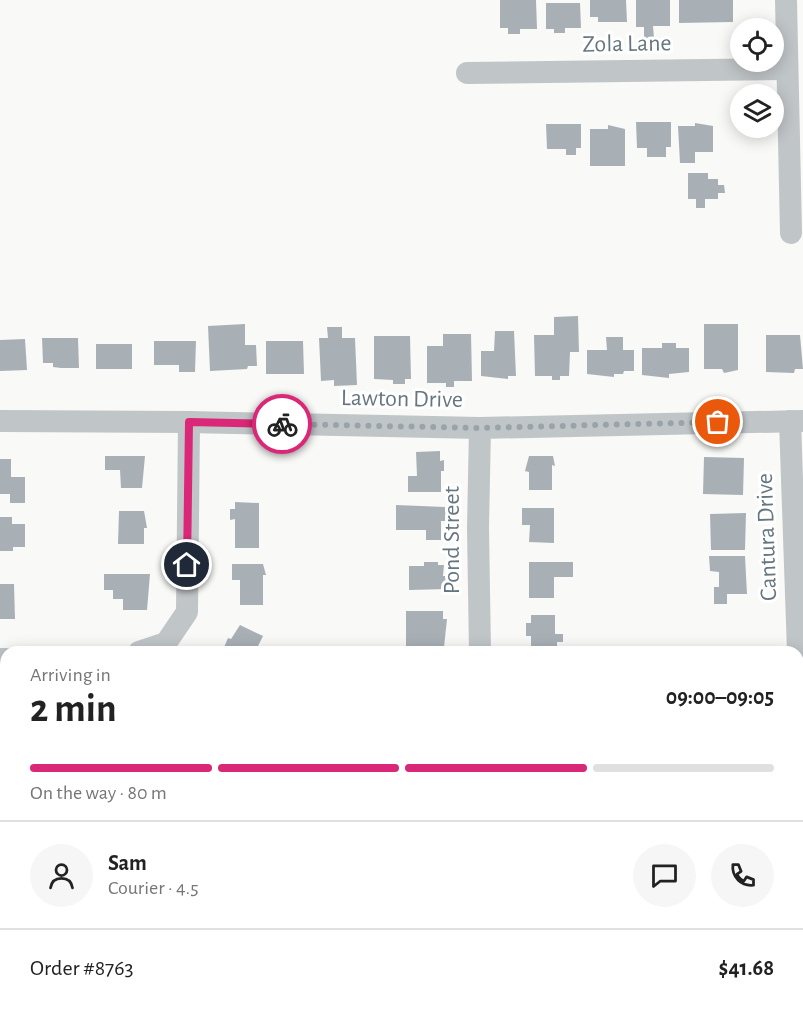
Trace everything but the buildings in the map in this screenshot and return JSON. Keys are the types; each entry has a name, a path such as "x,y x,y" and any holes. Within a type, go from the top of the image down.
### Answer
{"street":[{"path":"786,0 791,233"},
{"name":"Zola Lane","path":"467,73 787,69"},
{"name":"Lawton Drive","path":"0,422 189,422 480,428 796,421"},
{"name":"Cantura Drive","path":"796,421 798,646"},
{"path":"157,646 166,643 187,612 189,422"},
{"name":"Pond Street","path":"480,428 478,528 480,646"}],"way so far":[{"path":"282,424 480,428 718,422"}],"route":[{"path":"187,565 189,422 282,424"}]}
